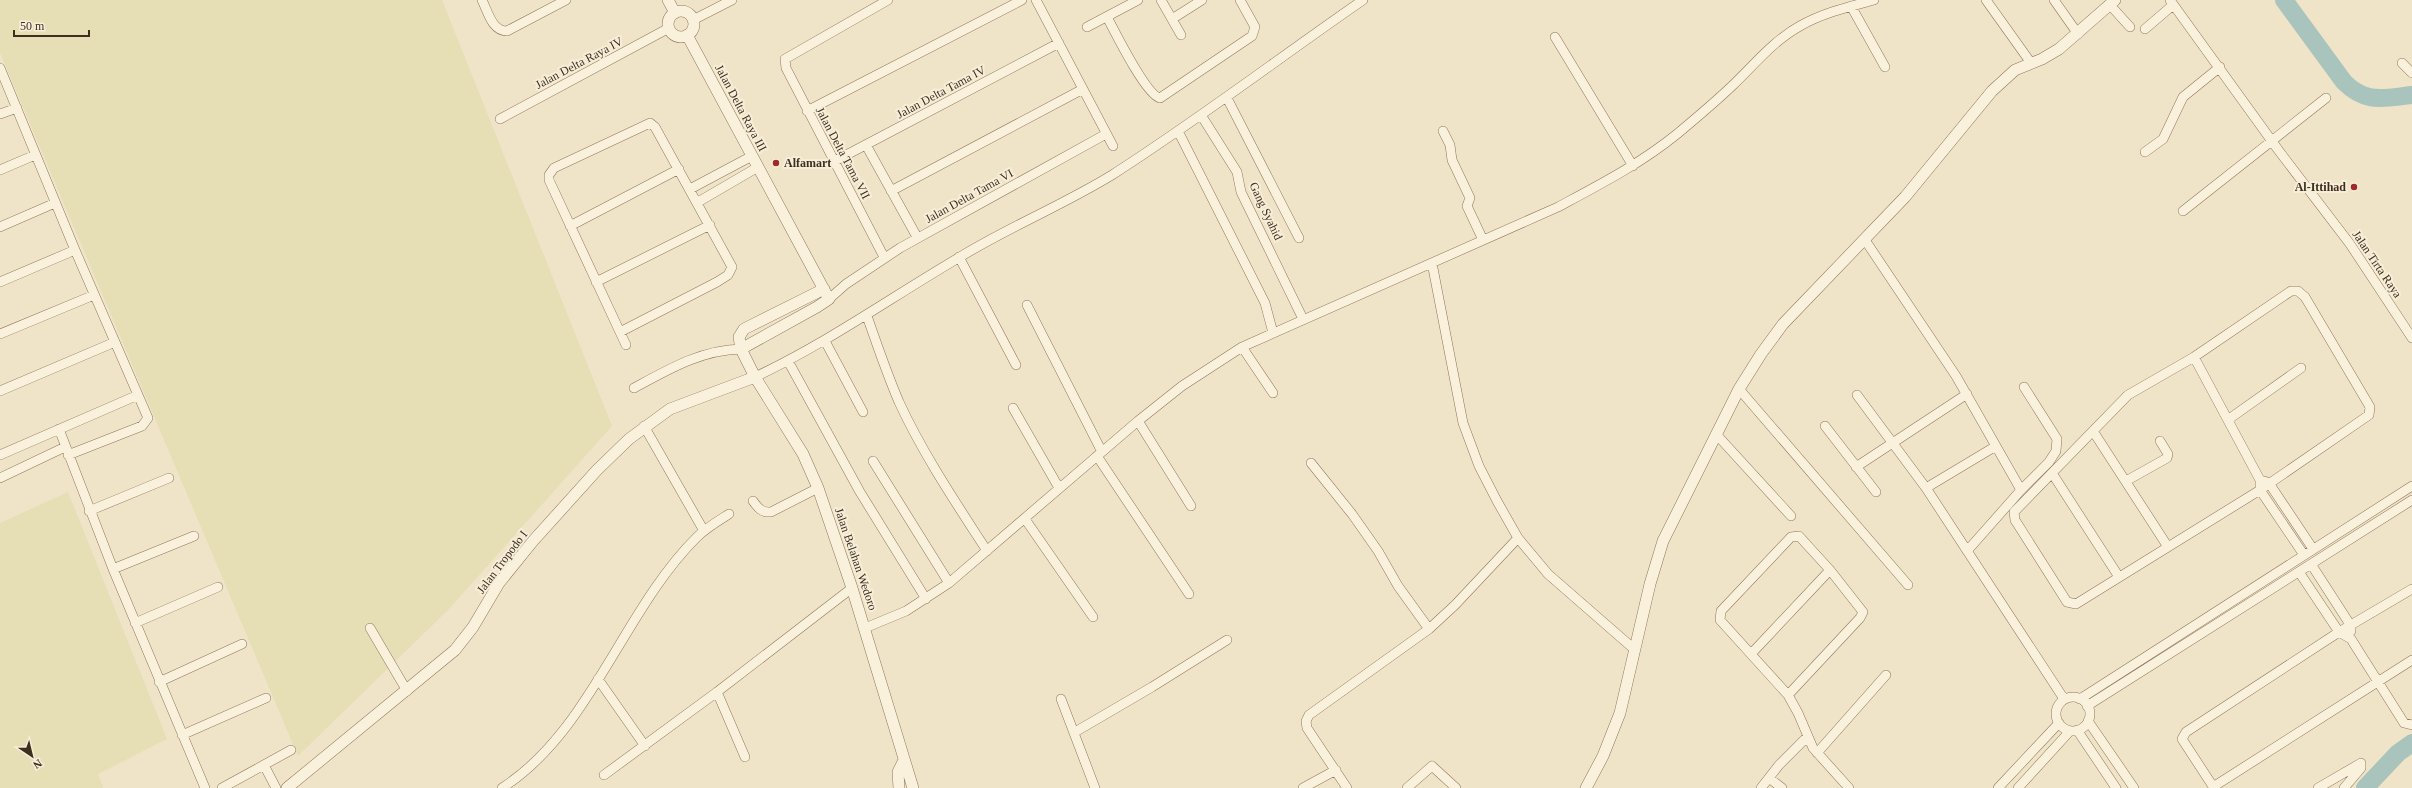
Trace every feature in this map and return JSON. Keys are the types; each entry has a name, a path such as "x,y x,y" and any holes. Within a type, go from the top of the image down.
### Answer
{"street":[{"path":"482,0 495,26 502,31 507,31 566,0"},
{"path":"668,0 675,13"},
{"path":"693,20 732,0"},
{"path":"807,111 1022,0"},
{"path":"1036,0 1113,146"},
{"path":"1087,27 1138,0"},
{"path":"1161,0 1181,35"},
{"path":"1172,19 1202,0"},
{"path":"1107,17 1142,80 1150,92 1160,98 1252,36 1255,27 1240,0"},
{"path":"755,377 825,341 959,257 1016,225 1084,191 1227,98 1363,0"},
{"path":"865,628 892,618 926,599 949,583 1138,421 1182,386 1242,347 1558,207 1633,166 1676,135 1726,92 1764,54 1798,27 1824,13 1874,0"},
{"path":"1986,0 2031,63"},
{"path":"2054,0 2078,34"},
{"name":"Jalan Delta Tama VII","path":"882,1 785,59 786,68 807,111 884,257"},
{"path":"1586,788 1612,736 1620,712 1650,584 1663,541 1739,389 1761,354 1783,324 1905,197 1992,90 2015,70 2050,55 2078,34 2113,2 2130,27"},
{"path":"2146,29 2171,2"},
{"name":"Jalan Tirta Raya","path":"2171,2 2220,67 2272,142 2350,244 2412,338"},
{"path":"1851,6 1886,67"},
{"path":"675,13 688,13 693,20 693,28 687,35 679,36 669,28 669,19 675,13"},
{"name":"Jalan Delta Raya IV","path":"500,119 669,28"},
{"name":"Jalan Delta Raya III","path":"687,35 829,299"},
{"path":"1555,37 1633,166"},
{"name":"Jalan Delta Tama IV","path":"833,162 1059,43"},
{"path":"2402,63 2412,73"},
{"path":"2145,152 2163,139 2183,97 2220,67"},
{"path":"0,68 74,250 148,418 142,426 66,451 0,478"},
{"path":"891,191 1083,89"},
{"path":"1227,98 1299,238"},
{"path":"2182,211 2272,142 2326,98"},
{"path":"0,114 17,108"},
{"name":"Gang Syahid","path":"1201,115 1237,172 1241,192 1303,320"},
{"path":"620,332 717,282 730,273 732,265 679,169 655,128 650,123 554,168 549,175 549,180 626,345"},
{"path":"1178,131 1265,303 1273,333"},
{"path":"1443,131 1450,145 1452,160 1470,198 1467,206 1483,240"},
{"name":"Jalan Delta Tama VI","path":"829,299 846,284 884,257 917,237 1106,134"},
{"path":"866,145 917,237"},
{"path":"0,170 35,155"},
{"path":"690,189 752,156"},
{"path":"698,202 758,167"},
{"path":"570,226 679,169"},
{"path":"0,227 55,203"},
{"path":"596,282 710,225"},
{"path":"1865,240 1967,394 2021,490"},
{"path":"0,282 74,250"},
{"path":"959,257 1016,365"},
{"path":"1432,263 1458,402 1468,441 1479,466 1518,538 1548,574 1634,649"},
{"name":"Jalan Delta Tama VI","path":"824,289 846,284"},
{"path":"741,349 739,337 744,329 824,289"},
{"path":"2291,291 2298,291 2305,297 2370,407 2370,412 2269,484 2076,604 2067,602 2061,596 2014,516 2015,510 2093,431 2128,395 2194,357 2291,291"},
{"path":"0,334 94,295"},
{"path":"634,388 696,357 722,349 741,349 829,299"},
{"path":"1027,305 1099,454 1189,594"},
{"path":"867,316 889,378 907,417 938,472 988,551"},
{"path":"825,341 863,412"},
{"path":"0,391 115,342"},
{"path":"1242,347 1273,393"},
{"name":"Jalan Belahan Wedoro","path":"741,349 755,377 791,431 818,488 865,628 913,788"},
{"path":"2194,357 2229,419 2260,480 2260,490 2304,555"},
{"path":"788,361 860,492 926,599"},
{"path":"2229,419 2301,368"},
{"name":"Jalan Tropodo I","path":"287,788 407,691 465,639 499,583 533,541 597,470 644,426 670,409 755,377"},
{"path":"1967,551 2021,490 2049,462 2058,446 2057,439 2024,386"},
{"path":"1739,389 1908,585"},
{"path":"1856,467 1967,394"},
{"path":"1857,395 1926,488 2064,699"},
{"path":"0,455 138,396"},
{"path":"1013,408 1059,488"},
{"path":"1138,421 1191,506"},
{"path":"644,426 704,531"},
{"path":"1825,426 1876,492"},
{"path":"59,429 89,511 205,788"},
{"path":"2093,431 2168,546"},
{"path":"1716,434 1791,516"},
{"path":"2126,481 2167,458 2168,454 2160,440"},
{"path":"1926,488 1996,446"},
{"path":"873,461 949,583"},
{"path":"1311,463 1352,514 1378,550 1398,586 1429,629"},
{"path":"2052,473 2119,577"},
{"path":"89,511 169,478"},
{"path":"2260,480 2269,484 2313,549"},
{"path":"2080,699 2412,486"},
{"path":"753,501 759,509 765,512 771,512 818,488"},
{"path":"2087,706 2412,500"},
{"path":"502,788 532,766 550,746 598,679 661,582 687,547 704,531 729,514"},
{"path":"1025,519 1093,617"},
{"path":"113,569 194,536"},
{"path":"1788,695 1862,615 1862,608 1799,536 1793,536 1721,611 1721,621 1788,695 1817,753 1849,788"},
{"path":"1347,788 1307,728 1306,721 1309,715 1429,629 1455,606 1518,538"},
{"path":"2311,564 2351,626 2351,639"},
{"path":"1752,654 1830,570"},
{"path":"2299,572 2340,632 2351,639 2404,723 2412,725"},
{"path":"135,623 218,587"},
{"path":"604,775 717,692 852,588"},
{"path":"2412,589 2340,632 2184,734 2182,739 2213,788 2412,660"},
{"path":"370,628 407,691"},
{"path":"1075,732 1152,688 1227,640"},
{"path":"160,682 242,644"},
{"path":"1817,753 1886,675"},
{"path":"598,679 645,746"},
{"path":"717,692 745,757"},
{"path":"2018,788 2074,730 2083,727 2088,721 2089,713 2087,706 2080,699 2075,697 2064,699 2056,711 2059,723"},
{"path":"182,736 266,698"},
{"path":"1061,700 1075,732 1095,788"},
{"path":"2088,721 2134,788"},
{"path":"2059,723 2074,730 2116,788"},
{"path":"1998,788 2059,723"},
{"path":"1761,788 1808,736"},
{"path":"222,788 291,750"},
{"path":"899,788 898,772 904,762"},
{"path":"2318,788 2361,764 2362,768 2344,788"},
{"path":"264,765 276,788"},
{"path":"1407,788 1432,766 1456,788"},
{"path":"1304,788 1336,770"},
{"path":"1769,778 1782,788"}],"shaded area":[{"path":"0,0 442,0 612,426 449,609 298,756 0,53"},
{"path":"68,492 167,739 98,774 103,788 0,788 0,523"}],"waterway":[{"path":"2284,0 2344,82 2352,89 2360,94 2375,98 2412,95"},
{"path":"2365,788 2398,753 2412,743"}],"place":[{"name":"Alfamart","path":"776,163"},
{"name":"Al-Ittihad","path":"2354,187"}]}
